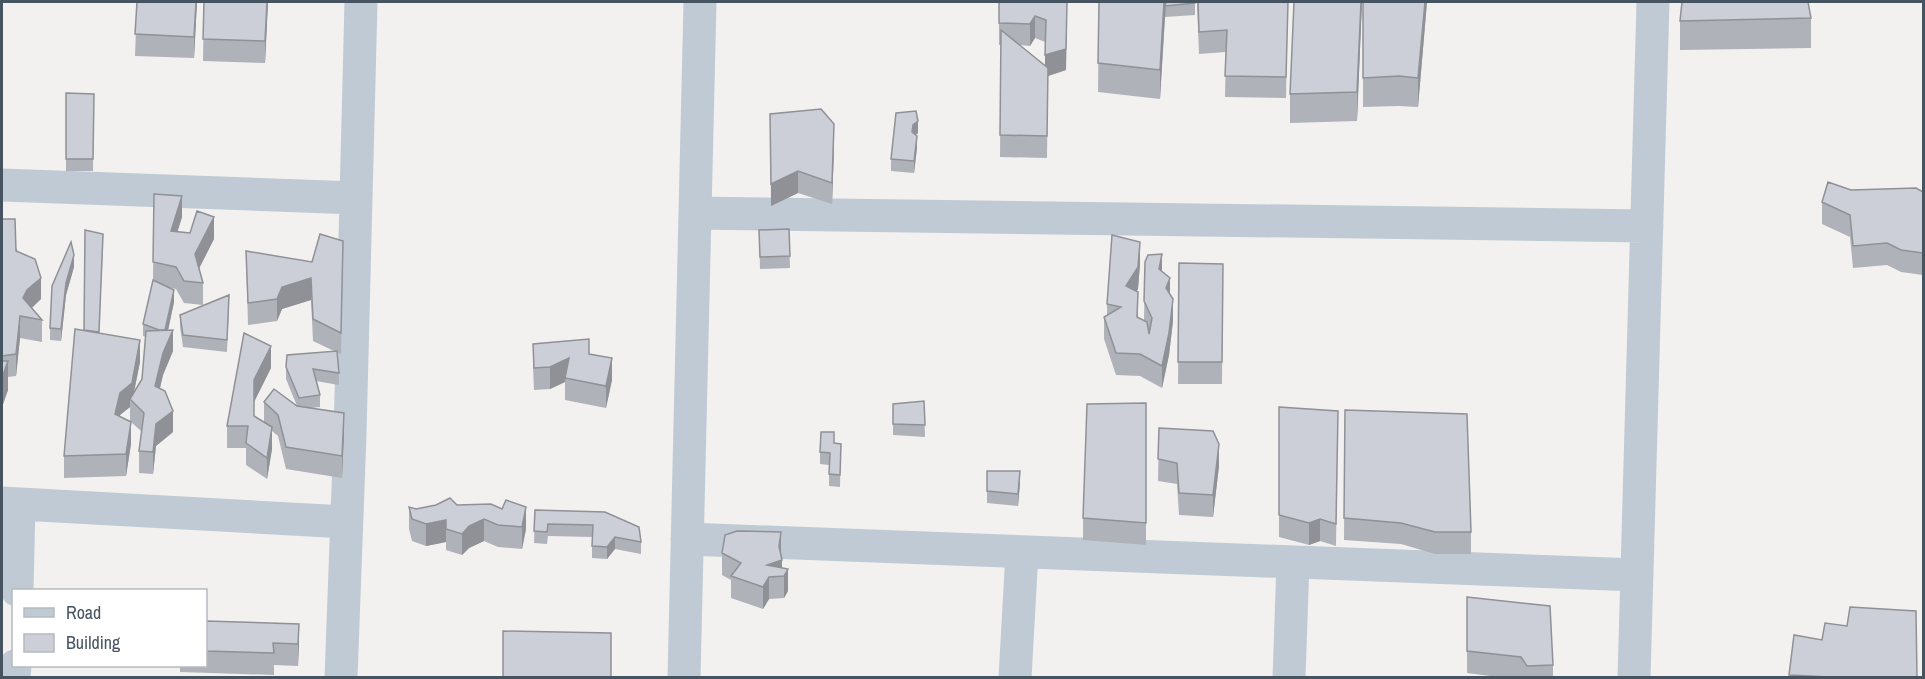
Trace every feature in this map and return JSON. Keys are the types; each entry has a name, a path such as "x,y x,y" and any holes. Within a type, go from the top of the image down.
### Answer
{"street":[{"path":"341,678 362,2"},
{"path":"684,678 700,2"},
{"path":"1634,678 1653,2"},
{"path":"2,185 356,198"},
{"path":"695,213 1647,226"},
{"path":"17,589 10,504 346,522"},
{"path":"687,539 1637,575"},
{"path":"1015,678 1022,552"},
{"path":"1289,678 1293,562"}],"building":[{"path":"137,2 196,2 194,37 135,34"},
{"path":"204,2 267,2 265,41 203,39"},
{"path":"999,2 1067,2 1066,49 1045,55 1046,20 1035,16 1030,24 999,23"},
{"path":"1099,2 1164,2 1160,70 1098,63"},
{"path":"1166,2 1195,2 1195,3 1165,6"},
{"path":"1198,2 1288,2 1286,77 1225,76 1227,30 1199,32"},
{"path":"1294,2 1361,2 1357,92 1290,94"},
{"path":"1363,2 1425,2 1418,78 1399,76 1363,78"},
{"path":"1682,2 1808,2 1811,18 1680,21"},
{"path":"1001,30 1048,68 1047,136 1000,135"},
{"path":"66,93 94,94 93,159 66,159"},
{"path":"821,109 834,124 832,183 798,171 771,184 770,114"},
{"path":"916,111 918,121 913,125 912,132 917,136 914,161 891,159 896,113"},
{"path":"1828,182 1851,190 1916,188 1923,192 1923,253 1901,250 1887,243 1853,246 1850,215 1822,202"},
{"path":"154,194 182,196 171,231 190,233 197,211 214,217 195,254 203,283 184,281 176,267 153,262"},
{"path":"2,219 15,219 16,251 35,259 41,278 27,290 23,298 42,320 20,316 16,354 2,356"},
{"path":"789,229 790,256 760,257 759,230"},
{"path":"85,230 103,234 99,332 84,330"},
{"path":"320,234 343,241 341,333 313,319 311,278 282,287 277,299 248,303 246,251 312,262"},
{"path":"1112,235 1140,242 1138,267 1126,286 1138,292 1137,317 1147,322 1149,334 1152,318 1144,301 1145,262 1148,255 1162,254 1159,269 1170,278 1166,288 1173,299 1162,366 1140,354 1116,353 1104,317 1121,307 1107,304"},
{"path":"71,242 74,255 66,283 61,329 50,328 52,286"},
{"path":"1179,263 1223,264 1222,362 1178,362"},
{"path":"153,280 174,290 165,330 143,324"},
{"path":"229,295 227,340 183,335 180,315"},
{"path":"75,329 140,340 132,383 120,393 115,414 131,422 126,454 64,456"},
{"path":"173,330 163,353 155,386 165,391 173,411 156,424 153,452 139,451 144,413 130,399 142,379 146,331"},
{"path":"244,333 271,346 254,380 254,416 272,427 267,458 246,443 248,426 227,426"},
{"path":"589,339 589,354 612,358 606,386 565,378 569,358 550,367 534,368 533,344"},
{"path":"337,351 339,373 313,369 320,395 299,398 286,367 287,355"},
{"path":"2,361 8,361 2,378"},
{"path":"274,389 297,406 344,413 342,456 286,447 278,415 264,402"},
{"path":"924,401 925,425 893,424 893,404"},
{"path":"1146,403 1146,523 1083,518 1087,404"},
{"path":"1279,407 1338,411 1336,524 1320,519 1309,523 1279,515"},
{"path":"1345,410 1467,414 1471,532 1435,532 1401,523 1344,518"},
{"path":"1159,428 1213,431 1219,444 1213,495 1179,493 1177,463 1158,459"},
{"path":"821,432 834,432 834,443 841,444 840,475 829,474 830,453 820,452"},
{"path":"987,471 1020,471 1018,494 987,491"},
{"path":"450,498 457,505 491,504 502,509 506,500 526,507 522,527 498,525 484,519 469,526 462,534 446,529 446,520 426,524 412,519 409,507 416,509 436,505"},
{"path":"535,510 605,512 639,527 641,542 615,537 607,547 592,546 593,525 548,524 547,532 534,531"},
{"path":"737,531 781,532 779,546 782,560 767,565 788,569 784,576 769,577 763,587 731,576 741,563 722,553 725,535"},
{"path":"1467,597 1550,606 1553,665 1527,666 1521,657 1467,651"},
{"path":"1850,607 1916,611 1917,678 1789,675 1794,635 1822,640 1825,623 1847,626"},
{"path":"207,621 299,624 298,644 273,643 274,653 207,651"},
{"path":"503,631 611,633 611,678 503,678"}]}
